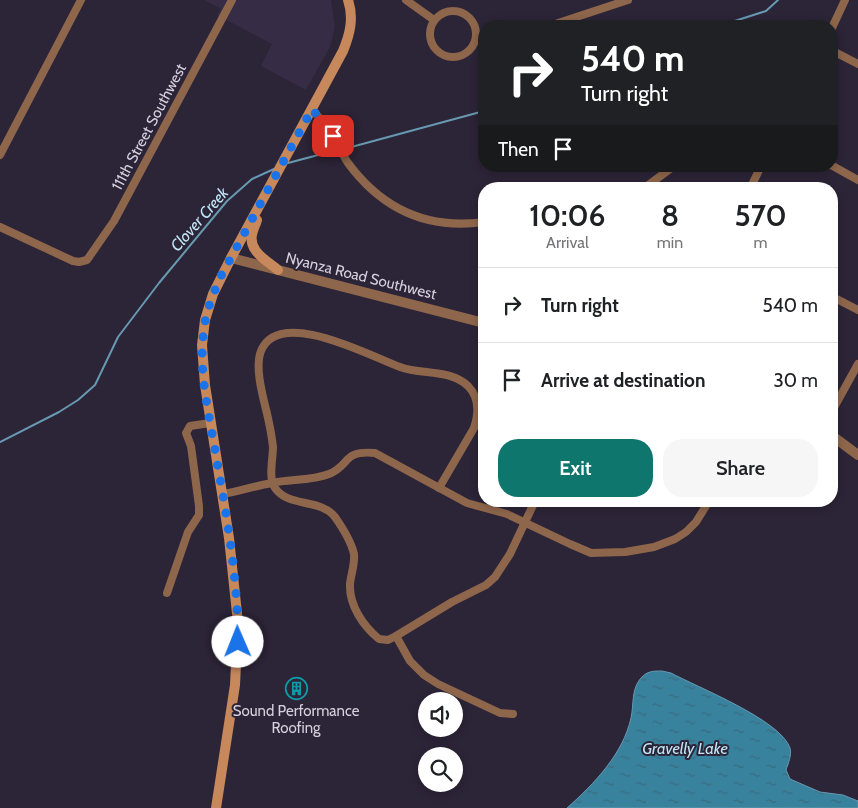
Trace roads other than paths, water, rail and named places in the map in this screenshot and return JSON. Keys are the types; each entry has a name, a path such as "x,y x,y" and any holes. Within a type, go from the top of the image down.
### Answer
{"main road":[{"path":"216,808 235,685 238,642 237,606 223,494 205,385 203,337 205,320 213,294 231,258 312,109 349,36 352,17 348,0"},
{"path":"267,190 252,233 252,244 262,258 278,270"}],"street":[{"path":"0,156 81,0"},
{"name":"111th Street Southwest","path":"0,227 73,261 87,260 114,221 232,0"},
{"path":"406,0 434,20"},
{"path":"836,20 845,0"},
{"path":"567,20 622,1"},
{"path":"447,11 462,12 474,22 476,29 475,40 470,50 463,55 456,57 441,54 435,49 430,34 431,27 434,20 447,11"},
{"path":"838,54 858,64"},
{"path":"312,109 357,174 378,194 413,216 424,220 450,224 478,223"},
{"path":"838,169 858,180"},
{"path":"652,182 666,172"},
{"name":"Nyanza Road Southwest","path":"231,258 478,321"},
{"path":"838,300 858,310"},
{"path":"440,488 474,428 478,406 469,386 456,378 410,371 335,341 313,335 290,333 277,336 265,344 261,350 259,365 273,445 272,483 275,489 282,495 322,507 334,517 354,553 350,585 356,611 368,628 379,639 388,640 396,636 452,602 486,585 495,577 510,554 532,507"},
{"path":"838,400 858,364"},
{"path":"166,593 188,532 198,514 199,506 192,446 186,433 190,426 210,423"},
{"path":"838,440 858,455"},
{"path":"223,494 272,483 325,475 336,470 351,456 364,452 375,453 478,507"},
{"path":"480,507 507,514 591,553 625,552 654,547 682,535 696,522 705,507"},
{"path":"396,636 410,661 424,675 500,713 514,714"}],"water":[{"name":"Gravelly Lake","path":"662,671 671,673 737,705 771,726 783,737 790,748 786,770 790,779 820,792 843,795 858,801 858,808 567,808 606,768 621,744 631,718 634,692 638,682 648,673"}],"waterway":[{"name":"Clover Creek","path":"738,20 766,11 778,0"},
{"name":"Clover Creek","path":"344,149 478,113"},
{"name":"Clover Creek","path":"288,163 337,150"},
{"name":"Clover Creek","path":"0,442 59,412 78,400 95,385 118,337 159,283 227,201 252,179 274,169"}],"place":[{"name":"Sound Performance Roofing","path":"296,688"}]}
